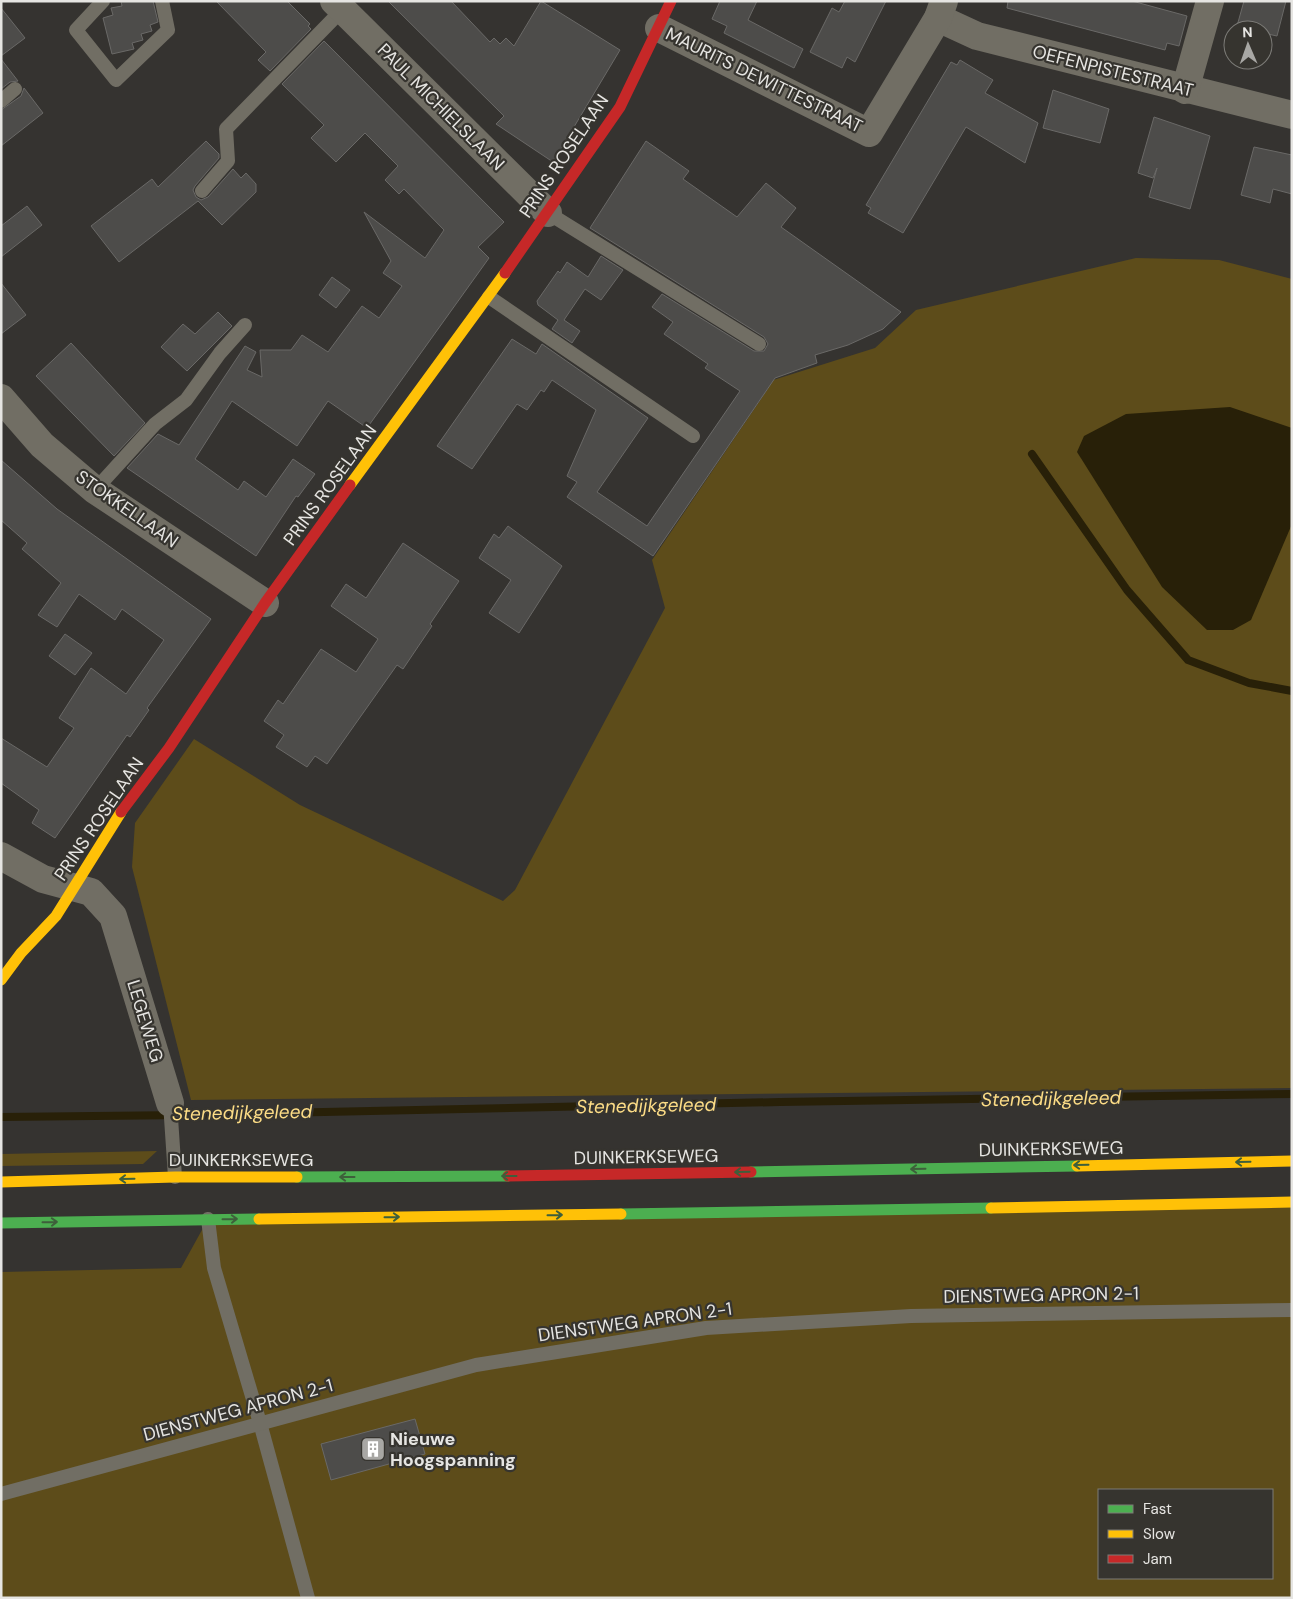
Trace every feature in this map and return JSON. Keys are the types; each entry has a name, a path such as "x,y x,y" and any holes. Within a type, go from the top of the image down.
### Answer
{"main road":[{"name":"PRINS ROSELAAN","path":"1,980 21,953 56,916 112,824 169,748 266,603 548,213 620,107 659,28 670,1"},
{"name":"DUINKERKSEWEG","path":"1,1182 175,1177 585,1176 1292,1161"},
{"path":"175,1177 186,1191"},
{"path":"1,1223 848,1211 1292,1202"},
{"path":"197,1205 208,1219"}],"street":[{"path":"1185,90 1210,1"},
{"name":"PAUL MICHIELSLAAN","path":"338,5 548,213"},
{"name":"MAURITS DEWITTESTRAAT","path":"659,28 869,133 941,10"},
{"name":"OEFENPISTESTRAAT","path":"941,10 978,36 1292,116"},
{"name":"STOKKELLAAN","path":"1,398 42,445 95,490 266,603"},
{"name":"LEGEWEG","path":"1,856 43,879 91,892 113,916 170,1103"}],"lane":[{"path":"103,1 76,30 116,80 168,30 162,1"},
{"path":"202,192 228,161 226,129 338,5"},
{"path":"1,101 16,89"},
{"path":"548,213 758,344"},
{"path":"489,297 693,436"},
{"path":"95,490 155,424 186,400 220,353 245,325"},
{"name":"LEGEWEG","path":"170,1103 175,1177"},
{"path":"208,1219 214,1268 260,1423 308,1598"},
{"name":"DIENSTWEG APRON 2-1","path":"1,1494 476,1365 706,1328 912,1316 1292,1310"}],"shaded area":[{"path":"1136,258 1219,260 1292,279 1292,1088 191,1100 132,867 135,823 194,739 300,805 503,901 515,890 665,608 652,560 769,387 767,382 875,348 916,310"},
{"path":"1230,407 1292,428 1292,524 1251,620 1233,630 1207,630 1162,587 1077,452 1084,436 1126,414"},
{"path":"157,1151 143,1164 1,1166 1,1154"},
{"path":"1292,1202 1292,1598 1,1598 1,1272 181,1268 208,1219"}],"building":[{"path":"121,1 153,1 158,22 150,25 152,31 141,34 143,40 132,43 134,49 112,54 103,18 113,15 111,8 122,6"},
{"path":"216,1 287,1 310,24 308,26 311,29 270,71 258,60 266,52"},
{"path":"388,1 451,1 490,42 494,38 500,44 506,38 514,46 541,1 620,50 553,162 496,124 504,116"},
{"path":"720,1 757,1 748,20 803,49 794,68 724,33 727,26 712,19"},
{"path":"845,1 886,1 855,62 847,57 842,68 810,52 832,8 839,12"},
{"path":"1008,1 1132,1 1187,16 1179,46 1167,43 1165,50 1007,8"},
{"path":"1244,1 1286,1 1277,36 1273,35 1273,20 1239,20"},
{"path":"1,8 25,38 1,56"},
{"path":"324,41 504,222 478,247 489,258 367,428 328,401 297,446 232,401 195,459 238,490 244,481 266,497 293,459 315,474 298,497 296,496 256,556 127,468 158,434 179,445 245,346 256,352 247,370 262,377 260,350 291,350 302,335 328,352 362,306 379,318 402,286 383,273 391,261 364,212 425,258 444,230 404,189 399,194 385,180 398,166 365,133 336,162 311,138 324,125 282,84"},
{"path":"1,59 18,81 10,82 1,89"},
{"path":"960,60 993,80 985,93 1038,123 1025,163 966,127 903,233 868,213 871,208 866,205 951,62 957,65"},
{"path":"24,88 43,113 1,146 1,110 21,96"},
{"path":"1053,90 1109,109 1100,143 1043,128"},
{"path":"1154,117 1210,136 1190,209 1149,197 1157,168 1153,178 1138,173"},
{"path":"206,141 219,154 219,158 195,186 193,190 196,197 201,200 208,197 233,169 241,178 246,173 256,184 256,192 222,225 198,201 119,262 91,226 152,179 158,187"},
{"path":"646,141 689,171 683,179 737,217 766,183 796,208 781,227 901,312 883,329 848,345 815,355 817,363 775,378 653,556 567,497 577,482 567,476 596,410 552,380 544,392 541,390 527,410 517,404 472,469 437,446 512,339 536,354 542,344 648,418 597,492 647,526 740,391 705,368 708,364 664,334 673,322 652,307 662,294 754,351 764,351 768,344 764,337 590,228"},
{"path":"1254,147 1292,155 1292,194 1273,189 1270,203 1241,195"},
{"path":"27,206 42,225 1,257 1,226"},
{"path":"601,256 623,270 601,300 585,289 564,320 580,331 572,343 552,329 558,320 538,305 537,301 558,271 560,273 567,262 588,277"},
{"path":"332,277 350,290 336,308 319,295"},
{"path":"1,283 26,315 1,334"},
{"path":"218,312 232,326 187,371 161,347 183,324 195,334"},
{"path":"71,343 145,423 114,456 36,376"},
{"path":"1,460 57,509 211,619 147,708 149,710 130,737 127,735 55,838 32,823 39,810 1,783 1,738 47,767 74,728 59,718 91,668 126,694 164,640 122,609 115,620 79,594 57,627 38,615 61,583 22,549 27,543 1,520"},
{"path":"508,526 562,566 519,633 489,613 511,580 479,558 494,534 499,538"},
{"path":"403,543 459,581 403,669 397,665 327,764 315,756 307,767 276,747 284,735 264,721 278,700 283,704 321,649 356,672 378,639 331,606 346,584 366,598"},
{"path":"65,634 92,653 75,675 49,656"},
{"name":"Nieuwe Hoogspanning","path":"415,1419 425,1454 331,1480 321,1444"}],"waterway":[{"path":"1032,454 1127,590 1188,660 1249,683 1292,691"},
{"name":"Stenedijkgeleed","path":"1,1117 1292,1094"}],"traffic: fast":[{"path":"751,1172 1077,1166"},
{"path":"297,1177 508,1176"},
{"path":"621,1214 991,1208"},
{"path":"1,1223 259,1219"}],"traffic: slow":[{"path":"350,485 505,273"},
{"path":"1,980 21,953 56,916 121,812"},
{"path":"1077,1166 1292,1161"},
{"path":"1,1182 175,1177 297,1177"},
{"path":"991,1208 1292,1202"},
{"path":"259,1219 621,1214"}],"traffic: jam":[{"path":"505,273 620,107 671,1"},
{"path":"121,812 169,748 265,603 350,485"},
{"path":"508,1176 751,1172"}],"place":[{"name":"Nieuwe Hoogspanning","path":"373,1449"}]}
